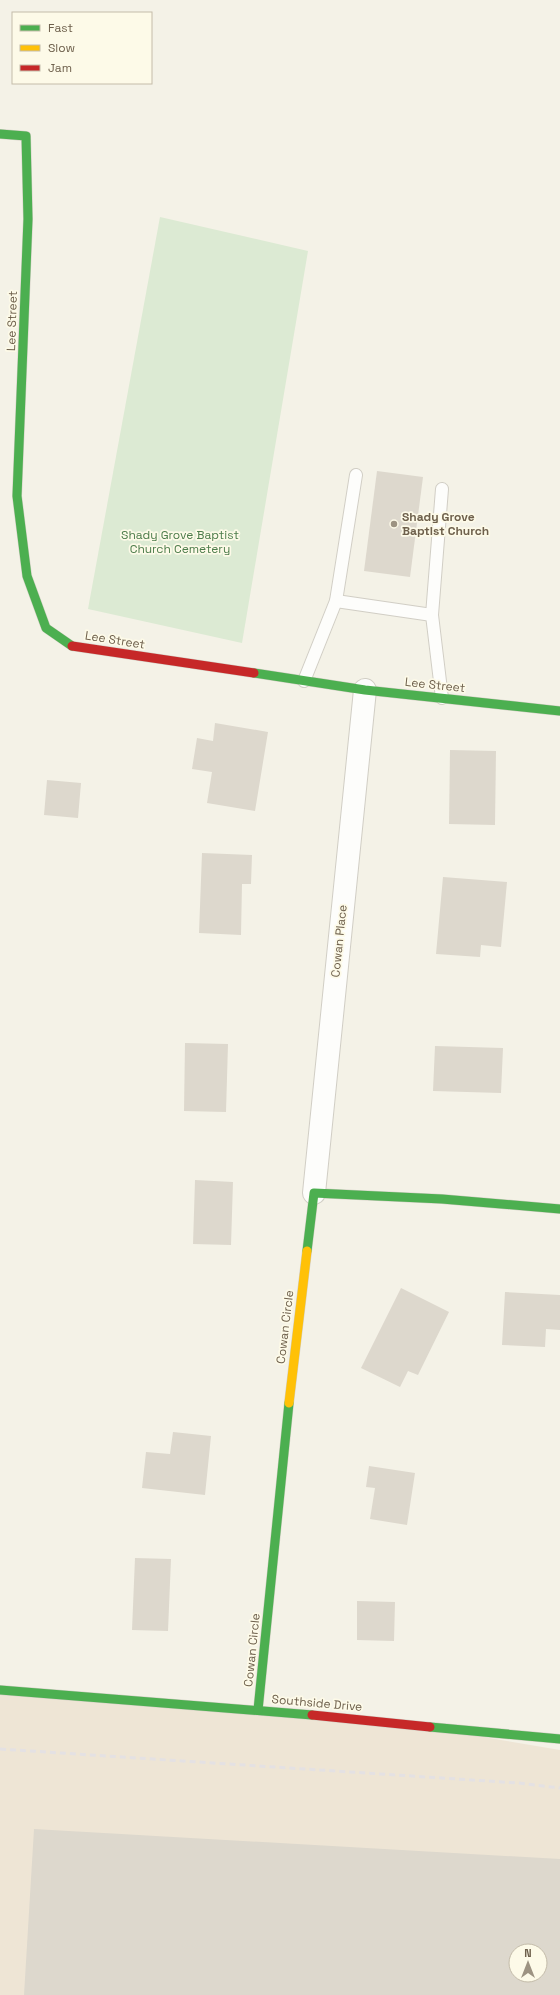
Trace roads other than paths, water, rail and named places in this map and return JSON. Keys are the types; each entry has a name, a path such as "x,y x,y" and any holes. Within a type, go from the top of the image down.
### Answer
{"street":[{"name":"Lee Street","path":"0,134 26,136 28,219 17,496 27,576 46,628 72,646 365,690 560,711"},
{"name":"Cowan Place","path":"314,1193 365,690"},
{"path":"314,1193 442,1200 560,1209"},
{"name":"Cowan Circle","path":"258,1710 284,1443 314,1193"},
{"name":"Southside Drive","path":"0,1690 258,1710 560,1739"}],"lane":[{"path":"304,681 336,601 356,475"},
{"path":"442,489 432,614 442,698"},
{"path":"336,601 432,614"}],"railway":[{"path":"0,1749 518,1783 560,1788"}],"place":[{"name":"Shady Grove Baptist Church","path":"394,524"}],"park label":[{"name":"Shady Grove Baptist Church Cemetery","path":"180,542"}]}
